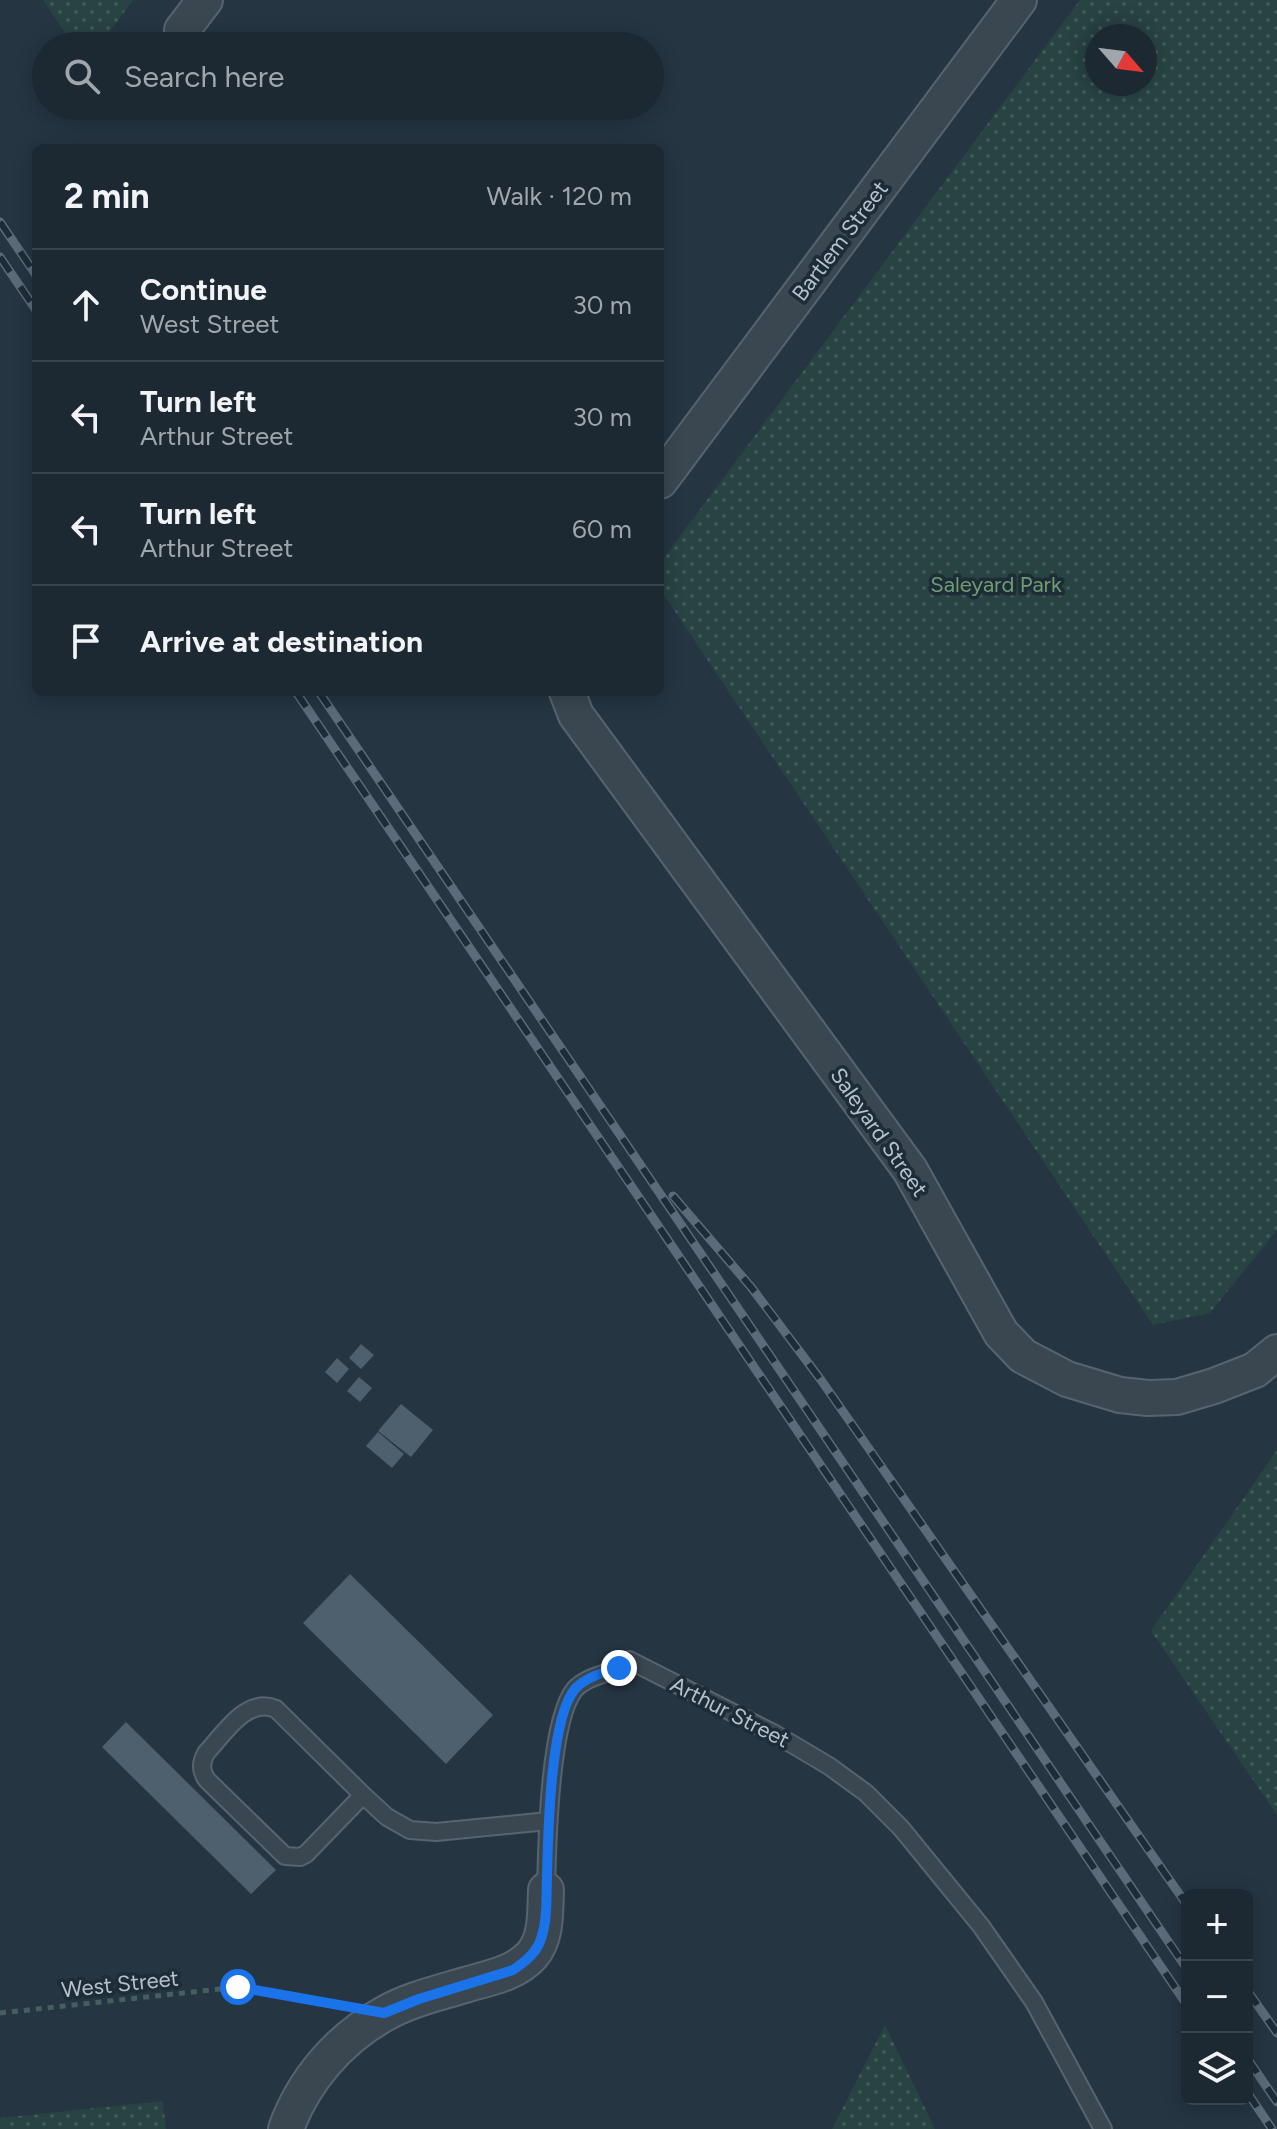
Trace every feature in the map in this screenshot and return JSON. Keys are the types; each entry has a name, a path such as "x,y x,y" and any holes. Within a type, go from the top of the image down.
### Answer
{"street":[{"path":"182,30 205,0"},
{"name":"Bartlem Street","path":"664,476 1019,0"},
{"name":"Saleyard Street","path":"569,696 576,715 910,1170 1001,1333 1023,1356 1044,1369 1081,1384 1120,1395 1148,1398 1177,1397 1214,1386 1255,1370 1277,1352"},
{"name":"Arthur Street","path":"286,2129 305,2088 326,2060 352,2035 384,2013 513,1970 524,1963 533,1954 543,1930 546,1890"}],"lane":[{"name":"Arthur Street","path":"546,1890 548,1821 560,1721 566,1704 575,1689 587,1680 619,1668 629,1660 775,1734 829,1766 866,1793 901,1828 981,1926 1034,2002 1103,2129"},
{"path":"363,1795 306,1854 300,1857 285,1856 207,1780 203,1775 202,1760 247,1710 261,1705 269,1706 276,1709 363,1795 399,1825 421,1832 548,1821"}],"path":[{"name":"West Street","path":"0,2013 238,1987 384,2013"}],"green space":[{"path":"43,0 133,0 109,32 65,32"},
{"name":"Saleyard Park","path":"1080,0 1277,0 1277,1230 1210,1313 1153,1325 664,595 664,558"},
{"path":"1277,1450 1277,1815 1151,1631"},
{"path":"885,2025 935,2129 832,2129"},
{"path":"163,2101 166,2129 0,2129 0,2118"}],"building":[{"path":"361,1344 374,1355 361,1369 349,1358"},
{"path":"337,1358 349,1369 337,1383 325,1372"},
{"path":"359,1377 372,1388 360,1402 347,1391"},
{"path":"401,1404 433,1430 411,1457 378,1431"},
{"path":"378,1432 404,1454 392,1468 366,1446"},
{"path":"350,1574 493,1715 446,1764 303,1623"},
{"path":"126,1722 276,1870 251,1894 102,1747"}],"railway":[{"path":"0,222 32,269"},
{"path":"0,257 32,304"},
{"path":"299,696 1181,1996"},
{"path":"322,696 1182,1961"},
{"path":"673,1196 751,1287 821,1380 1181,1896"},
{"path":"1253,1999 1277,2033"},
{"path":"1253,2067 1277,2102"},
{"path":"1253,2101 1272,2129"}],"route":[{"path":"238,1987 384,2013 513,1970 524,1963 533,1954 543,1930 548,1821 560,1721 575,1689 587,1680 619,1668"}]}
